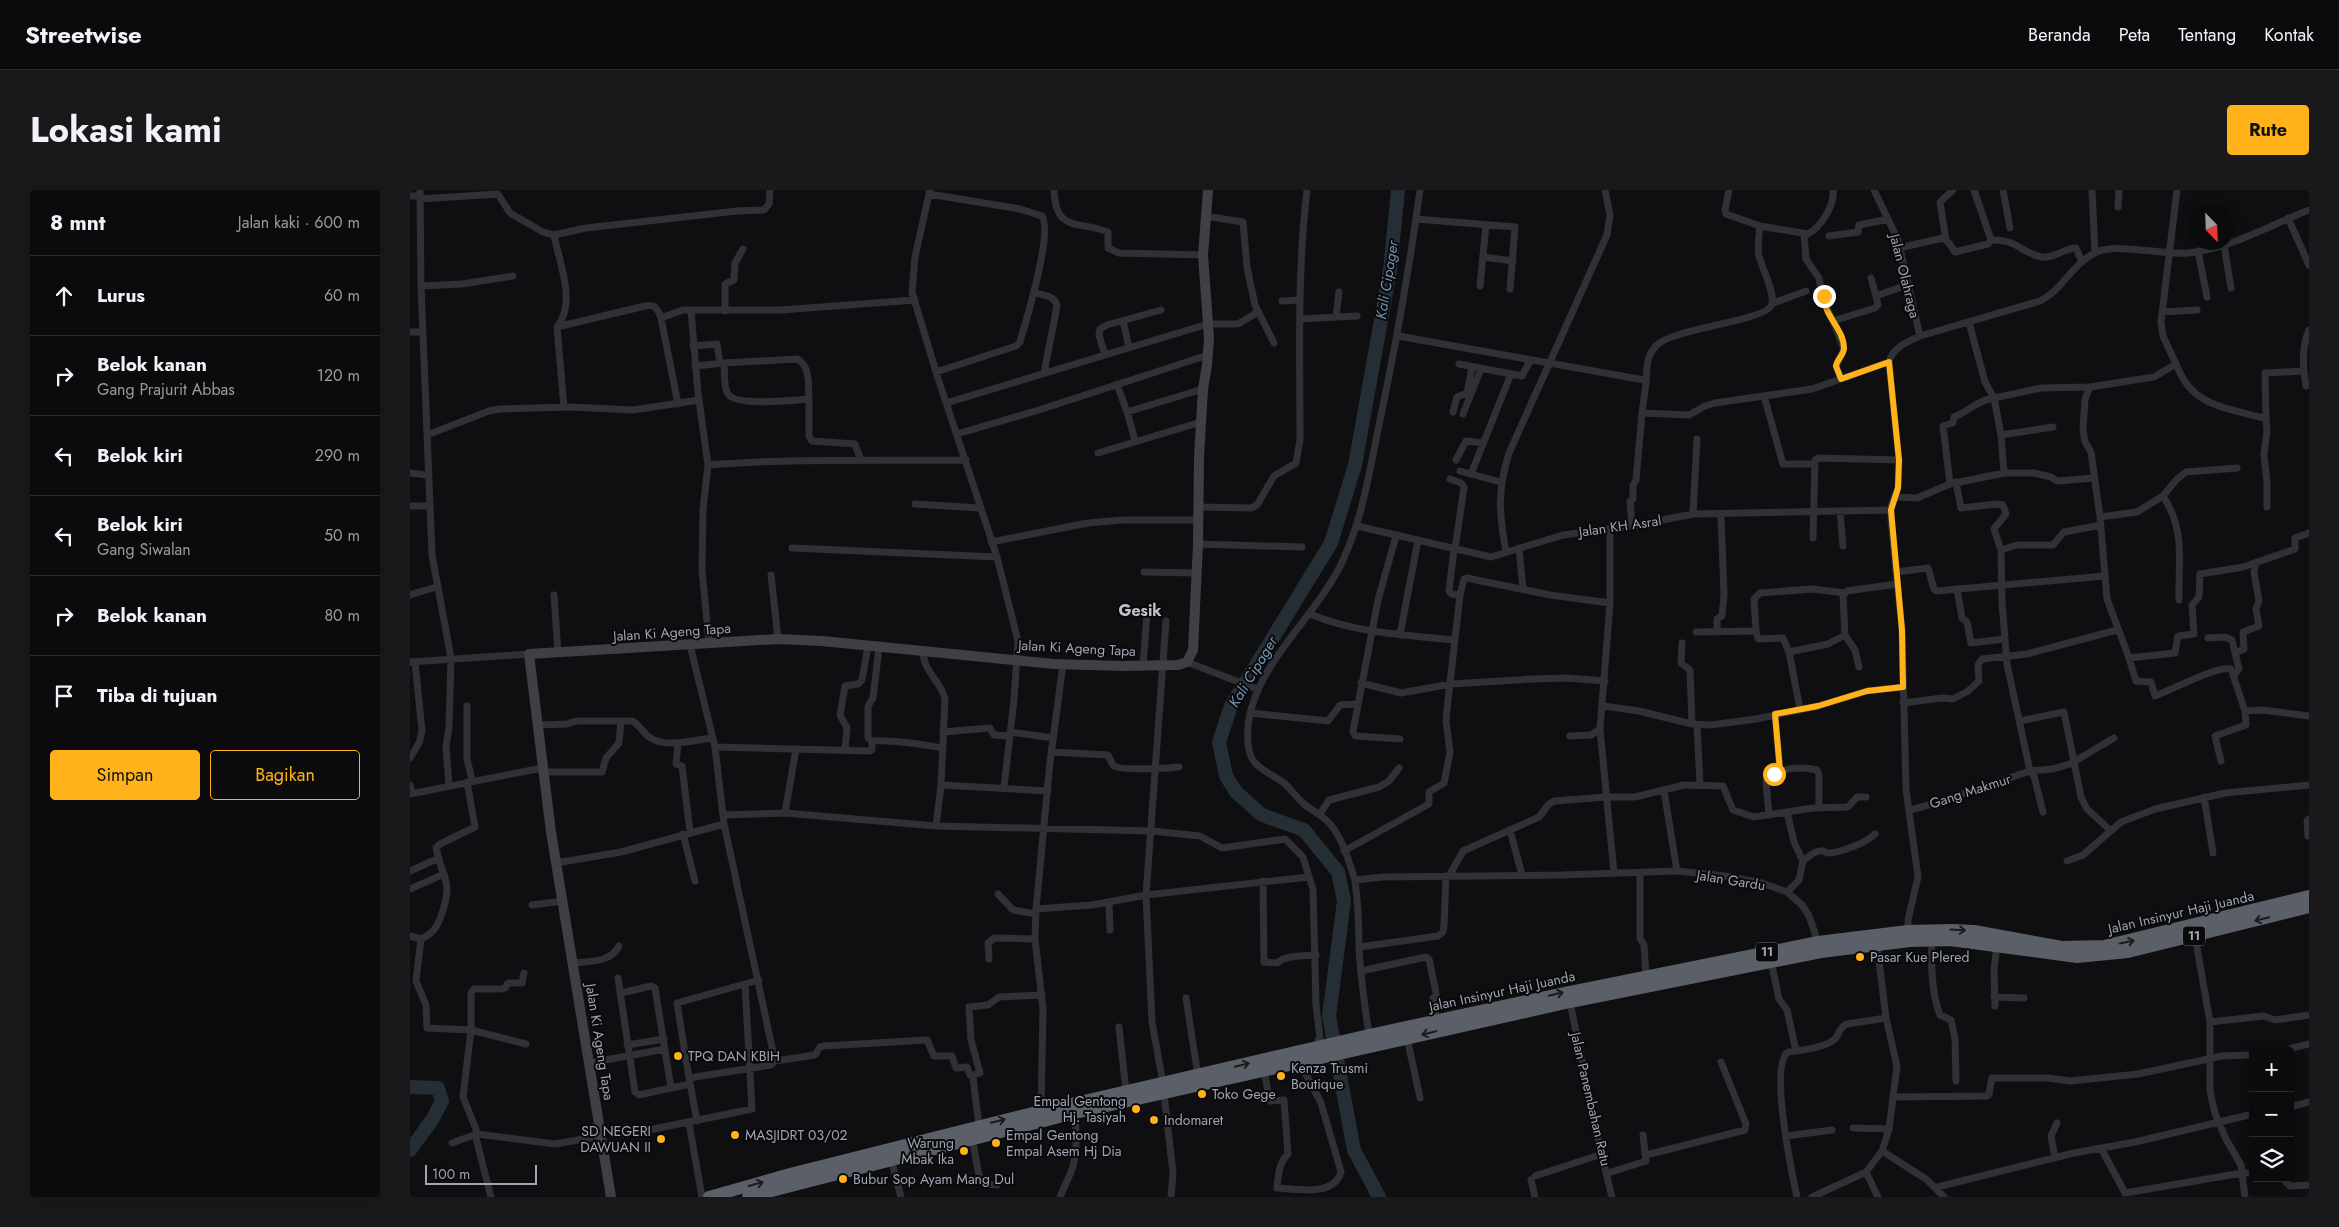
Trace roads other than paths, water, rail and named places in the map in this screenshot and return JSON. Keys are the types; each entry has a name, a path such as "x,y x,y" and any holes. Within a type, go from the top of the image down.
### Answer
{"highway":[{"name":"Jalan Insinyur Haji Juanda","path":"2078,952 2127,942 2309,896"},
{"name":"Jalan Insinyur Haji Juanda","path":"818,1172 891,1159 1075,1113 1198,1076 1317,1047 1352,1046 1407,1038 1476,1018 1646,976 1664,977 1877,944 1932,940 1971,941 2061,951 2128,952 2309,907"},
{"name":"Jalan Insinyur Haji Juanda","path":"1352,1046 1369,1035 1437,1020 1476,1018 1570,1002 1664,977 1818,942 1908,931 1974,931 2061,951"},
{"name":"Jalan Insinyur Haji Juanda","path":"709,1197 791,1179 978,1126 1126,1091 1163,1088 1300,1063 1317,1047"},
{"name":"Jalan Insinyur Haji Juanda","path":"748,1197 769,1194 791,1179"}],"street":[{"path":"410,196 500,195 510,213 543,232 554,235 614,225 737,211 764,210 769,204 770,190"},
{"path":"1054,190 1055,206 1059,214 1076,225 1108,232 1108,248 1111,251 1119,253 1203,255"},
{"path":"1208,190 1203,255 1208,324 1208,355 1201,422 1193,650 1188,662 1256,688"},
{"path":"1199,507 1244,510 1251,508 1257,505 1274,476 1280,470 1296,463 1300,440 1301,319 1299,300 1301,238 1307,190"},
{"path":"1369,1035 1361,970 1359,909 1355,880 1333,828 1320,814 1300,802 1283,782 1256,764 1249,751 1250,712 1256,688 1310,614 1342,562 1357,526 1398,336 1420,190"},
{"path":"1506,552 1500,520 1500,482 1509,453 1607,235 1610,215 1605,190"},
{"path":"1729,190 1724,210 1726,214 1760,226 1804,234 1814,231 1824,217 1833,199 1833,190"},
{"name":"Jalan Olahraga","path":"1874,190 1900,248 1920,336"},
{"path":"1954,190 1940,202 1946,240 1955,252 1988,244 1991,240"},
{"path":"1974,190 1991,240"},
{"path":"2003,190 2010,228"},
{"path":"2092,190 2095,253"},
{"path":"2118,207 2119,190"},
{"path":"2177,190 2162,312 2163,336 2185,383 2198,397 2266,418"},
{"path":"936,372 1016,346 1020,342 1034,293 1044,238 1044,218 1020,209 930,192 912,277 914,300 936,372 946,403 997,557 1018,641 1004,787"},
{"path":"420,195 421,286 429,506 436,584 451,658 450,727 446,746 449,786"},
{"path":"2234,241 2309,210"},
{"path":"2288,218 2309,265"},
{"path":"1416,219 1515,227 1510,290"},
{"path":"1829,236 1858,232 1859,225 1888,219"},
{"path":"1205,222 1243,222 1247,268 1258,312 1274,343"},
{"path":"1480,286 1486,225"},
{"path":"1760,226 1758,254 1773,303"},
{"path":"1804,234 1804,252 1819,278 1824,302 1844,349 1836,366 1841,379"},
{"path":"554,235 561,264 566,302 564,318 557,327 564,407"},
{"path":"1900,248 1937,239 1946,240"},
{"path":"1991,240 2014,242 2020,248 2043,257 2076,248 2082,262"},
{"path":"725,311 725,284 734,280 735,263 743,249"},
{"path":"1908,931 1908,920 1918,877 1906,789 1902,630 1891,510 1898,488 1899,460 1889,362 1891,355 1920,336 2046,298 2082,262 2095,253 2106,249 2170,254 2202,250"},
{"path":"2225,250 2231,288"},
{"path":"2198,251 2207,297"},
{"path":"1483,257 1513,261"},
{"path":"421,286 462,284 513,276"},
{"path":"1833,321 1878,306 1871,278"},
{"path":"1876,296 1907,285"},
{"path":"1632,526 1630,501 1633,499 1633,485 1636,480 1648,358 1662,340 1745,318 1769,309 1773,303 1806,290"},
{"path":"1336,317 1338,292"},
{"path":"1034,293 1054,299 1057,306 1044,373"},
{"path":"661,318 679,310 781,310 914,300"},
{"path":"1282,301 1299,300"},
{"path":"557,327 652,305 656,307 661,318 678,404"},
{"path":"690,310 708,465 703,510 702,570 709,643"},
{"path":"1105,355 1099,332 1107,325 1162,310"},
{"path":"2162,312 2196,310"},
{"path":"946,403 1208,324 1240,323 1258,312"},
{"path":"1301,319 1357,316"},
{"path":"1122,321 1129,348"},
{"path":"1969,322 1985,382 1994,398 2001,435 2004,473"},
{"path":"2306,386 2304,372 2305,340 2309,330"},
{"path":"410,332 423,332"},
{"path":"1398,336 1530,361 1631,377 1646,382"},
{"path":"694,346 718,344 726,391 732,398 745,402 809,400"},
{"path":"957,434 1039,410 1208,355"},
{"path":"696,366 797,359 805,365 809,400 809,436 812,441 855,444 861,460"},
{"path":"1459,364 1522,376 1530,361"},
{"path":"1642,413 1684,416 1715,403 1812,389 1889,362"},
{"path":"2043,812 2034,776 2030,771 2007,657 2001,550 1994,529 2006,514 2005,508 1997,504 1961,508 1953,483 1943,426 1953,422 1954,417 1968,411 1982,400 2041,388 2090,387 2154,377 2176,364"},
{"path":"1457,397 1466,394 1472,367"},
{"path":"1463,414 1481,368"},
{"path":"2267,507 2264,454 2267,431 2265,373 2304,372"},
{"path":"1471,474 1511,374"},
{"path":"1117,384 1135,440"},
{"path":"2090,387 2085,398 2083,430 2085,442 2091,452 2101,521 2107,599 2117,630 2136,681 2151,682 2155,696 2188,681 2225,669 2231,669 2245,711 2246,725 2215,736 2221,761"},
{"path":"1126,412 1203,389"},
{"path":"1764,396 1783,464 1814,464"},
{"path":"1457,397 1469,400"},
{"path":"1452,412 1457,397"},
{"path":"427,435 489,411 564,407 633,410 699,400"},
{"path":"1098,453 1135,440 1201,422"},
{"path":"2001,435 2053,427"},
{"path":"1693,514 1697,439"},
{"path":"1456,460 1466,441 1483,443"},
{"path":"1813,538 1814,464 1818,458 1899,460"},
{"path":"708,465 861,460 966,460"},
{"path":"2001,550 2017,545 2053,545 2064,532 2133,514 2163,496 2177,479 2186,472 2237,468"},
{"path":"1460,471 1500,482"},
{"path":"1895,497 1917,498 1953,483 2004,473 2034,473 2051,477 2057,481 2094,478"},
{"path":"410,474 427,475"},
{"path":"1450,480 1461,483 1464,487 1449,591 1460,596"},
{"path":"2163,496 2175,518 2179,532 2180,600"},
{"path":"916,504 980,508"},
{"path":"410,506 429,506"},
{"name":"Jalan KH Asral","path":"1357,526 1491,557 1563,535 1632,526 1693,514 1814,510 1891,510"},
{"path":"1840,511 1843,546"},
{"path":"1717,632 1717,619 1722,616 1724,595 1721,514"},
{"path":"992,542 1088,523 1123,520 1199,520"},
{"path":"1610,529 1610,602 1600,729 1614,873"},
{"path":"2129,658 2175,653 2178,636 2194,634 2192,606 2199,597 2200,574 2256,563 2295,549 2296,538 2309,533"},
{"path":"1396,536 1361,683 1354,735 1400,738"},
{"path":"1400,635 1418,540"},
{"path":"1198,544 1302,547"},
{"path":"792,548 997,557"},
{"path":"1519,548 1523,590"},
{"path":"2235,653 2245,648 2243,632 2258,627 2256,610 2258,601 2254,572 2256,563"},
{"path":"1896,572 1928,568 1935,591 2105,576"},
{"path":"1144,572 1196,573"},
{"path":"771,574 778,639"},
{"path":"1344,851 1429,804 1429,792 1444,783 1450,752 1446,721 1463,581 1467,578 1550,596 1610,602"},
{"path":"410,595 436,584"},
{"path":"1800,708 1789,652 1783,638 1760,639 1756,631 1754,599 1760,593 1812,588 1845,593 1898,584"},
{"path":"1957,589 1962,618 1967,622 1971,643 2005,639"},
{"path":"1845,593 1843,601 1846,635 1855,650 1859,667"},
{"path":"554,596 558,652"},
{"path":"1143,666 1147,614"},
{"path":"1310,614 1372,631 1455,640"},
{"path":"1166,621 1146,895 1152,1022 1163,1088 1173,1173 1171,1197"},
{"path":"1903,702 1959,697 1979,681 1978,662 1982,659 2007,657 2050,649 2117,630"},
{"path":"1696,632 1756,631"},
{"path":"1789,652 1828,644 1846,635"},
{"path":"2208,638 2230,639 2239,670 2234,675"},
{"name":"Jalan Ki Ageng Tapa","path":"413,662 451,658 778,639 1064,664 1143,666 1178,665 1188,662"},
{"path":"1682,643 1681,663 1690,670 1700,784"},
{"path":"690,645 715,747 724,824 776,1061"},
{"path":"861,682 868,646"},
{"path":"880,647 876,684 873,698 868,706 868,738 872,741 904,742 943,748"},
{"path":"923,652 925,666 943,692 945,699 941,785 936,826"},
{"name":"Jalan Ki Ageng Tapa","path":"524,655 538,725 541,770 556,863 560,902 573,963 589,1063 597,1136 611,1197"},
{"path":"410,758 419,743 422,731 413,662"},
{"path":"1041,1111 1042,994 1035,938 1036,912 1053,738 1064,664"},
{"path":"1361,683 1401,693 1451,684 1552,678 1604,681"},
{"path":"845,750 847,728 840,715 846,684 861,682 876,684"},
{"path":"1603,706 1639,711 1694,725 1711,725 1818,706 1867,691 1903,687"},
{"path":"1250,712 1328,721 1340,705 1357,704"},
{"path":"410,936 421,938 435,930 448,899 449,891 436,848 440,844 475,827 467,759 467,706"},
{"path":"2245,711 2262,710 2309,716"},
{"path":"2020,721 2064,712 2081,797 2087,809 2112,829"},
{"path":"1775,714 1780,771"},
{"path":"538,725 567,724 576,721 621,721 634,722 654,740 678,743 712,738"},
{"path":"411,791 449,786 530,770 602,772 606,758 619,743 621,721"},
{"path":"943,732 990,728 994,735 1010,734 1053,738"},
{"path":"1570,736 1592,735 1600,729"},
{"name":"Gang Makmur","path":"1910,810 2030,771 2053,768 2074,761 2114,738"},
{"path":"715,747 869,751 872,750 872,741"},
{"path":"678,743 676,764 682,766 686,833 695,881"},
{"path":"785,814 796,749"},
{"path":"1052,752 1108,755 1115,767 1180,768"},
{"path":"1320,814 1329,800 1380,787 1389,781 1399,768"},
{"path":"1769,815 1766,782 1780,771 1804,768 1817,770 1819,774 1819,807"},
{"path":"1359,947 1438,936 1443,932 1448,876 1460,853 1542,816 1551,802 1606,797 1635,798 1684,785 1700,784 1723,786 1726,789 1731,808 1736,812 1754,817 1819,807 1848,806 1857,797 1866,797"},
{"path":"941,785 1004,787 1048,791"},
{"path":"2067,861 2083,855 2121,822 2155,809 2204,797 2264,788 2309,785"},
{"path":"1664,791 1677,871"},
{"path":"2204,797 2213,853"},
{"path":"1787,812 1797,852 1803,861"},
{"path":"724,815 785,814 936,826 1152,831 1200,836 1222,848 1286,839 1304,859 1313,889 1316,1005 1320,1038 1317,1047"},
{"path":"2308,836 2307,821 2309,819"},
{"path":"556,863 621,852 724,824"},
{"path":"1510,830 1522,875"},
{"path":"1787,892 1799,880 1803,861 1818,851 1828,853 1859,844 1871,840 1875,834"},
{"path":"410,871 438,858"},
{"name":"Jalan Gardu","path":"1355,880 1383,877 1640,874 1677,871 1748,879 1787,892 1802,905 1809,916 1818,942"},
{"path":"410,889 444,874"},
{"path":"1640,874 1640,938 1644,945 1646,976"},
{"path":"998,894 1013,910 1036,912 1146,895 1309,878"},
{"path":"1263,882 1264,962 1277,963 1279,960 1295,956 1316,955"},
{"path":"532,906 560,902"},
{"path":"1109,902 1110,930"},
{"path":"2195,936 2210,1022 2210,1089 2219,1122 2242,1173 2245,1197"},
{"path":"421,938 416,982 426,1005 426,1028 472,1030 526,1044"},
{"path":"989,959 988,943 994,938 1035,938"},
{"path":"1932,940 1931,960 1936,998 1940,1015 1951,1020 1955,1038 1956,1081"},
{"path":"1812,1197 1866,1172 1882,1151 1889,1129 1897,1066 1886,1018 1877,944"},
{"path":"1995,1006 1994,969 1998,945"},
{"path":"573,963 607,958 616,952 619,946"},
{"path":"1361,970 1426,957 1429,959 1436,993 1436,996 1433,998 1437,1020"},
{"path":"1771,961 1779,999 1787,1010 1796,1051"},
{"path":"491,1197 483,1172 477,1134 463,1097 472,1030 472,991 479,988 502,989 508,983 522,983 524,973"},
{"path":"618,978 628,1055 637,1094 671,1088 690,1081 751,1070 771,1065 776,1061 815,1055 823,1047 928,1040 934,1056 952,1056 956,1068 967,1067 970,1075 973,1075 978,1126"},
{"path":"697,1121 680,1029 680,1002 759,980"},
{"path":"634,1133 752,1110 745,984"},
{"path":"621,993 651,986 655,988 671,1088"},
{"path":"973,1075 980,1072 971,1040 968,1007 988,1005 999,997 1042,994"},
{"path":"1994,997 2024,998"},
{"path":"1186,998 1198,1076"},
{"name":"Jalan Panembahan Ratu","path":"1570,1002 1612,1197"},
{"path":"2210,1022 2264,1016 2275,1020 2309,1015"},
{"path":"1797,1197 1780,1092 1784,1054 1829,1043 1836,1037 1843,1025 1886,1018"},
{"path":"1119,1027 1126,1091"},
{"path":"1407,1038 1420,1098"},
{"path":"627,1045 664,1039"},
{"path":"2294,1048 2309,1044"},
{"path":"589,1063 665,1049"},
{"path":"1894,1097 1987,1096 1992,1078 2070,1081 2138,1074 2210,1058 2249,1055"},
{"path":"1646,1155 1745,1130 1746,1124 1721,1062"},
{"path":"1264,1071 1270,1102 1284,1100 1288,1154 1283,1158 1279,1169 1276,1188 1323,1190 1339,1178 1341,1172 1321,1103 1300,1063"},
{"path":"2294,1106 2309,1102"},
{"path":"1060,1197 1066,1177 1071,1173 1074,1156 1075,1113"},
{"path":"1936,1187 2037,1162 2249,1115"},
{"path":"689,1123 702,1197"},
{"path":"2055,1158 2051,1136 2057,1123"},
{"path":"1853,1128 1889,1129"},
{"path":"1786,1136 1832,1130"},
{"path":"452,1143 477,1134 556,1144 597,1136"},
{"path":"1608,1173 1646,1161 1643,1135"},
{"path":"972,1138 980,1181 984,1184 997,1185"},
{"path":"2100,1148 2125,1195 2249,1173"},
{"path":"1882,1151 1936,1187 1944,1197"},
{"path":"1535,1197 1533,1178 1602,1154"},
{"path":"891,1159 901,1197"},
{"path":"1866,1172 1878,1197"},
{"path":"2286,1182 2290,1186 2309,1185"}],"waterway":[{"name":"Kali Cipager","path":"1379,1197 1354,1150 1329,1016 1344,901 1338,872 1304,830 1262,815 1236,792 1226,776 1219,742 1231,706 1331,543 1355,465 1390,270 1398,190"},
{"path":"410,1087 438,1088 442,1101 432,1120 410,1150"}],"place":[{"name":"Pasar Kue Plered","path":"1860,957"},
{"name":"TPQ DAN KBIH","path":"678,1056"},
{"name":"Kenza Trusmi Boutique","path":"1281,1076"},
{"name":"Toko Gege","path":"1202,1094"},
{"name":"Empal Gentong Hj. Tasiyah","path":"1136,1109"},
{"name":"Indomaret","path":"1154,1120"},
{"name":"MASJIDRT 03/02","path":"735,1135"},
{"name":"SD NEGERI DAWUAN II","path":"661,1139"},
{"name":"Empal Gentong Empal Asem Hj Dia","path":"996,1143"},
{"name":"Warung Mbak Ika","path":"964,1151"},
{"name":"Bubur Sop Ayam Mang Dul","path":"843,1179"}],"district":[{"name":"Gesik","path":"1140,610"}]}
